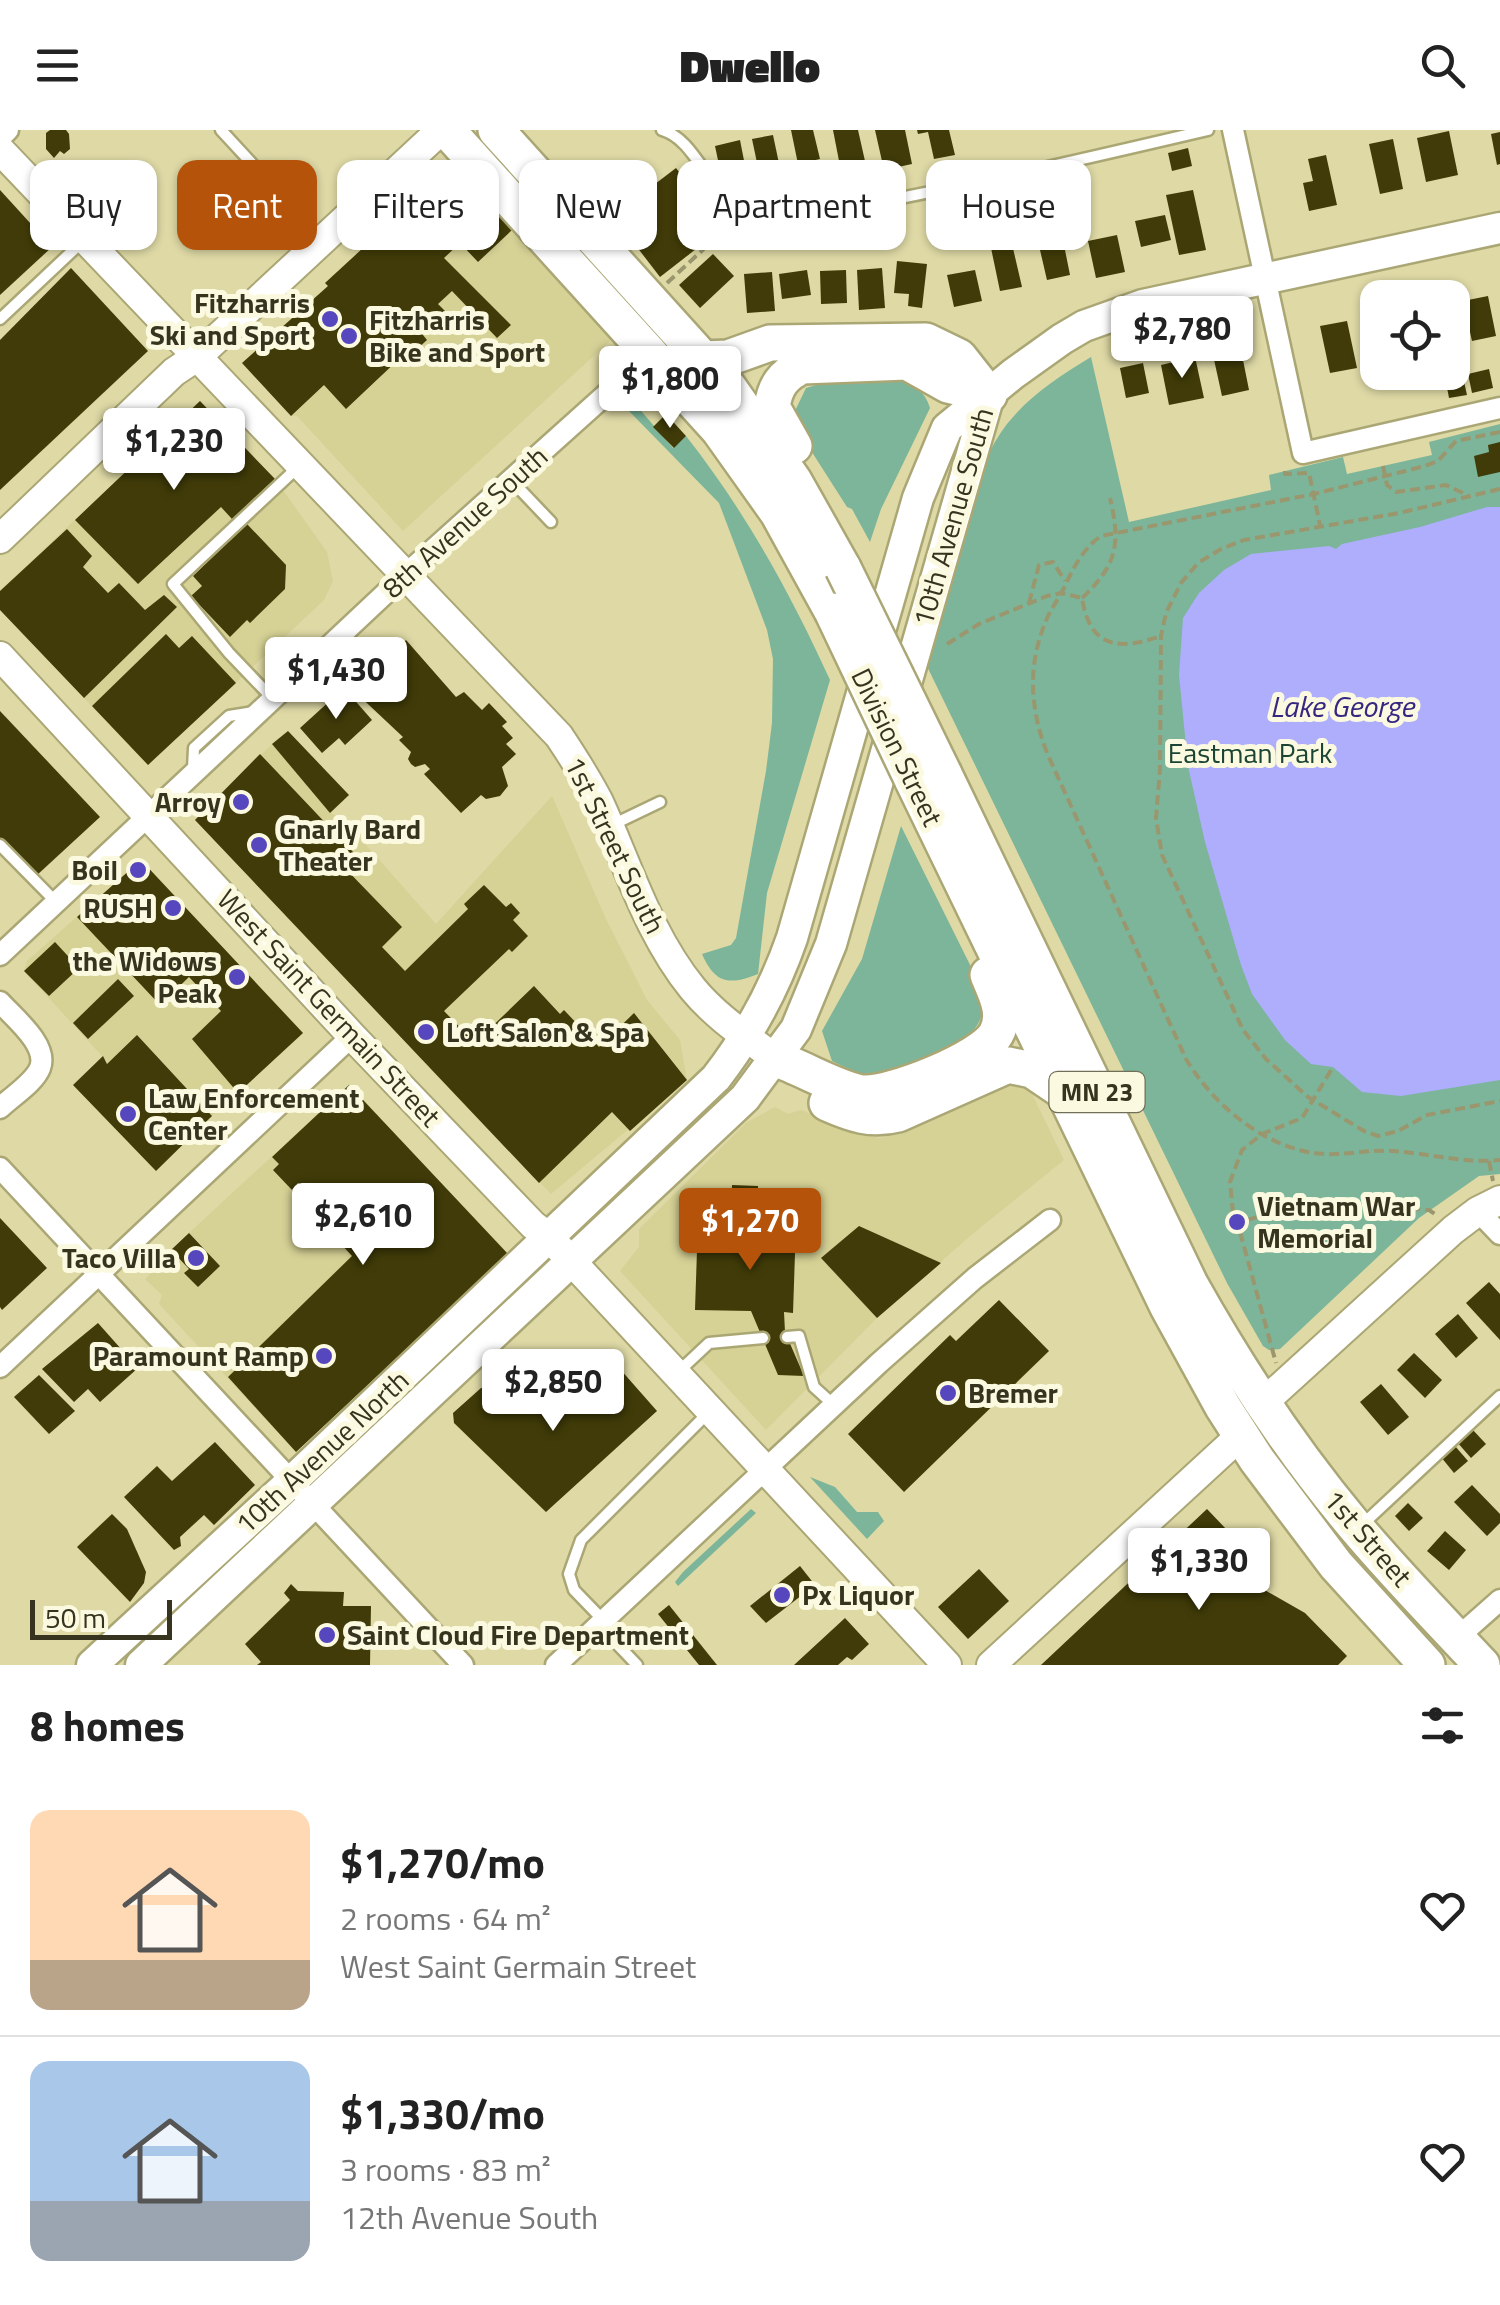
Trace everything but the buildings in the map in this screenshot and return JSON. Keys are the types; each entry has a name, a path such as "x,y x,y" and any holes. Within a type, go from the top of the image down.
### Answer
{"highway":[{"name":"Division Street","path":"444,130 687,392 754,478 928,776 1190,1284 1263,1403"},
{"name":"MN 23","path":"496,130 703,359 766,438 846,555"},
{"path":"703,359 728,358 770,343 926,341 959,357 990,395"},
{"path":"846,555 772,407 778,384 788,372 814,365 907,362 948,384 990,395"},
{"name":"Division Street","path":"846,555 890,661 928,776 928,828 1168,1307 1240,1436"},
{"path":"776,1058 851,1091 881,1092 914,1082 974,1053 996,1034 1002,1015 997,996 928,828"},
{"path":"776,1058 794,1088 866,1117 898,1114 1008,1065 1032,1070 1062,1091"},
{"name":"1st Street","path":"1263,1403 1358,1529 1482,1665"},
{"name":"1st Street","path":"1240,1436 1336,1565 1427,1665"}],"main road":[{"path":"990,395 1012,374 1084,326 1143,305 1500,228"},
{"name":"10th Avenue South","path":"549,1237 716,1078 747,1037 776,985 918,498 948,428 990,395"},
{"name":"10th Avenue South","path":"570,1260 745,1098 796,1029 831,944 990,395"},
{"name":"10th Avenue North","path":"141,1665 549,1237"},
{"name":"10th Avenue North","path":"92,1665 302,1492 570,1260"}],"street":[{"path":"0,138 8,130"},
{"path":"0,540 174,372 198,356 444,130"},
{"path":"1232,130 1303,453 1500,408"},
{"name":"1st Street South","path":"0,150 30,182"},
{"name":"1st Street South","path":"94,250 559,736 581,769 652,924 674,962 719,1016 776,1058"},
{"name":"8th Avenue South","path":"0,954 406,574 651,354"},
{"name":"West Saint Germain Street","path":"0,656 352,1036 533,1225 549,1237 948,1665"},
{"path":"0,1002 32,1037 41,1058 40,1070 0,1108"},
{"path":"0,1367 352,1036"},
{"path":"0,1168 463,1665"},
{"path":"1263,1403 1489,1206 1500,1234"},
{"path":"556,1665 976,1278 1050,1220"},
{"path":"992,1665 1240,1436"},
{"path":"1457,1638 1500,1600"}],"lane":[{"path":"221,130 318,242"},
{"path":"662,130 670,132 695,160"},
{"path":"906,197 1008,178 1208,130"},
{"path":"0,319 73,250"},
{"path":"266,705 173,584 302,464"},
{"path":"511,480 552,522"},
{"path":"609,826 660,802"},
{"path":"0,845 56,902"},
{"path":"787,1338 798,1336 814,1387 835,1406"},
{"path":"676,1374 709,1343 763,1338"},
{"path":"1358,1529 1500,1396"},
{"path":"637,1665 574,1590 568,1574 581,1540 710,1411"}],"path":[{"path":"661,288 702,250"},
{"path":"1500,432 1452,444 1432,464 1314,494 1117,532 1093,542 1065,582 1044,626 1034,661 1031,694 1041,738 1186,1059 1210,1094 1262,1134 1312,1153 1388,1150 1500,1160"},
{"path":"1383,466 1390,490 1446,485 1469,496"},
{"path":"1285,471 1296,475 1309,472 1321,526"},
{"path":"1500,489 1244,540 1208,555 1188,572 1174,594 1160,636 1160,780 1156,818 1159,847 1243,1030 1266,1060 1314,1100 1378,1136 1427,1116 1500,1102"},
{"path":"1082,598 1100,582 1112,559 1117,532 1110,498"},
{"path":"1029,603 1038,565 1053,562 1065,582"},
{"path":"948,644 979,624 1029,603 1061,593 1082,598"},
{"path":"1082,598 1091,626 1107,642 1131,645 1160,636"},
{"path":"1247,1220 1240,1232 1227,1225 1233,1213 1230,1182 1242,1150 1262,1134 1302,1118 1332,1067"},
{"path":"1488,1161 1490,1173"},
{"path":"1247,1220 1294,1206 1340,1203 1429,1210 1435,1214"},
{"path":"1233,1213 1241,1213 1247,1220"},
{"path":"1240,1232 1276,1363"}],"shaded area":[{"path":"499,217 519,239 519,250 529,250 611,340 403,531 297,416 291,416 242,363 364,250 499,250"},
{"path":"200,401 275,479 327,552 333,581 324,600 148,765 0,610 0,591"},
{"path":"272,744 330,813 342,818 436,924 552,796 647,1000 680,1040 687,1080 551,1194 195,820"},
{"path":"141,860 303,1033 182,1143 24,971 27,961"},
{"path":"1018,1084 1031,1092 1064,1160 877,1318 766,1430 620,1271 639,1247 639,1229 746,1123 775,1107 788,1114 801,1110 879,1138 905,1133 1003,1085"},
{"path":"349,1085 508,1254 296,1452 159,1304 162,1295 145,1279 189,1233"}],"green space":[{"name":"Eastman Park","path":"1091,357 1129,522 1271,490 1269,475 1343,457 1347,474 1432,455 1429,442 1500,424 1500,1174 1479,1176 1419,1218 1280,1349 1263,1346 1227,1283 922,656 968,503 993,446 1025,404"},
{"path":"899,377 918,389 930,408 881,509 870,542 792,417 806,388"},
{"path":"636,405 673,448 686,436 708,464 766,554 830,680 767,893 758,974 738,980 718,976 702,954 731,945 736,938 766,771 773,659 767,630 719,503 629,411"},
{"path":"901,826 986,997 977,1025 963,1039 907,1067 869,1075 832,1061 822,1031 862,959"},
{"path":"810,1477 835,1487 857,1512 878,1512 884,1521 867,1539"},
{"path":"751,1509 756,1513 678,1586 675,1582 683,1572"}],"water":[{"name":"Lake George","path":"1500,507 1500,1080 1401,1096 1362,1092 1333,1067 1311,1064 1285,1040 1252,994 1241,965 1205,842 1188,766 1179,675 1183,618 1199,593 1224,570 1251,554 1329,546 1336,549 1342,544"}],"place":[{"name":"Fitzharris Ski and Sport","path":"330,319"},
{"name":"Fitzharris Bike and Sport","path":"349,336"},
{"name":"Arroy","path":"241,802"},
{"name":"Gnarly Bard Theater","path":"259,845"},
{"name":"Boil","path":"138,870"},
{"name":"RUSH","path":"173,908"},
{"name":"the Widows Peak","path":"237,977"},
{"name":"Loft Salon & Spa","path":"426,1032"},
{"name":"Law Enforcement Center","path":"128,1114"},
{"name":"Vietnam War Memorial","path":"1237,1222"},
{"name":"Taco Villa","path":"196,1258"},
{"name":"Paramount Ramp","path":"324,1356"},
{"name":"Bremer","path":"948,1393"},
{"name":"Px Liquor","path":"782,1595"},
{"name":"Saint Cloud Fire Department","path":"327,1635"}]}
